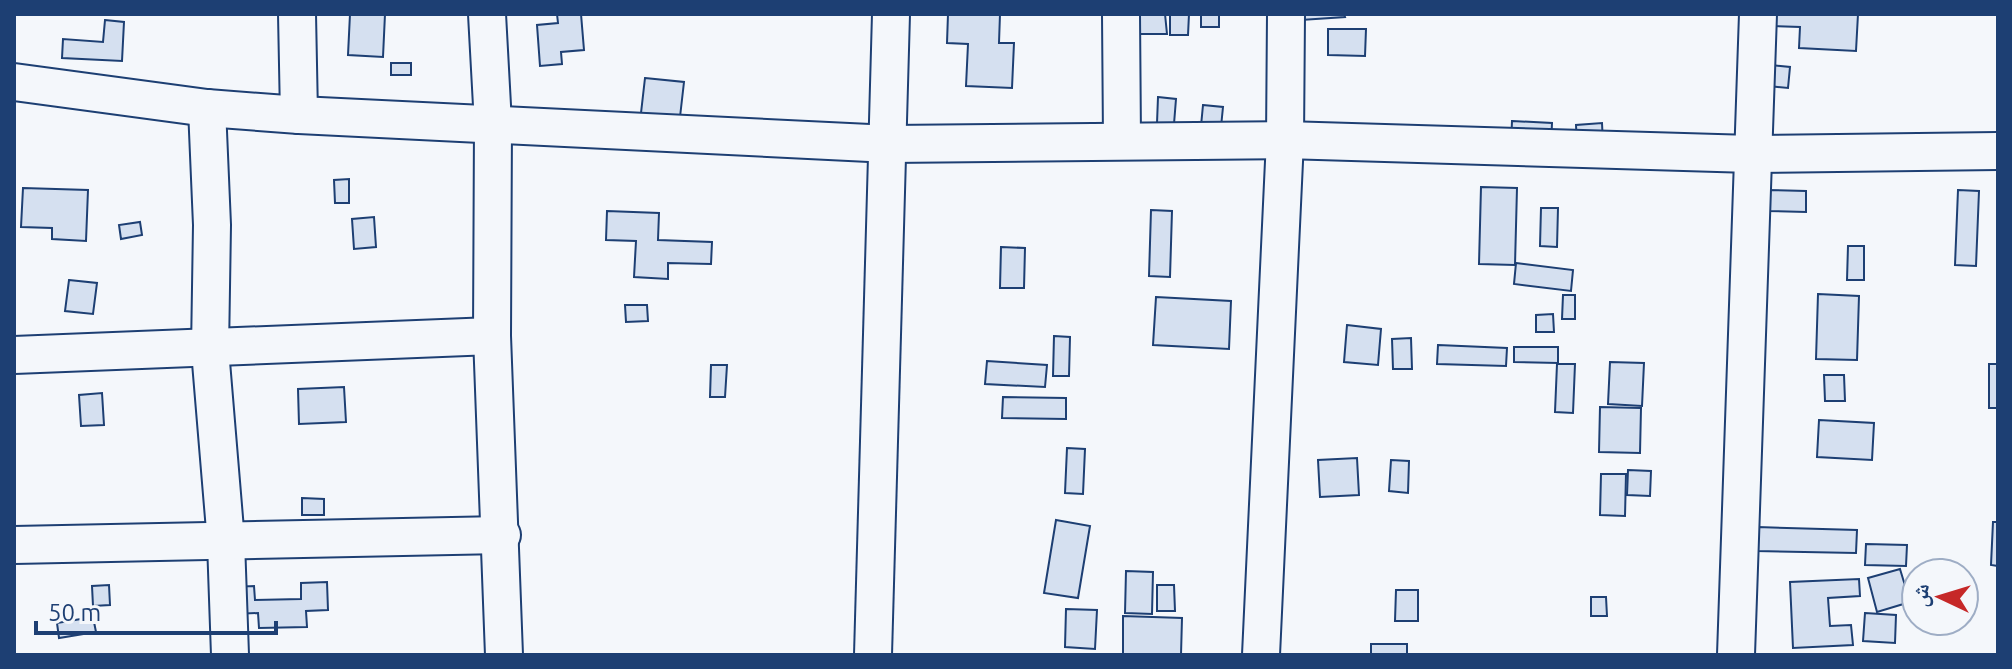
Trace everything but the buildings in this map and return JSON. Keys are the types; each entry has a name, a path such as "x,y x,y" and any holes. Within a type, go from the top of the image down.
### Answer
{"street":[{"path":"297,14 299,115"},
{"path":"487,14 493,124 492,336 502,535 504,655"},
{"path":"873,655 890,144 891,14"},
{"path":"1121,14 1122,140"},
{"path":"1261,655 1285,140 1286,14"},
{"path":"1736,655 1758,14"},
{"path":"14,82 207,108 299,115 890,144 1285,140 1751,154 1998,151"},
{"path":"207,108 212,225 210,350 226,542 230,655"},
{"path":"14,355 210,350 492,336"},
{"path":"14,545 502,535"}]}
